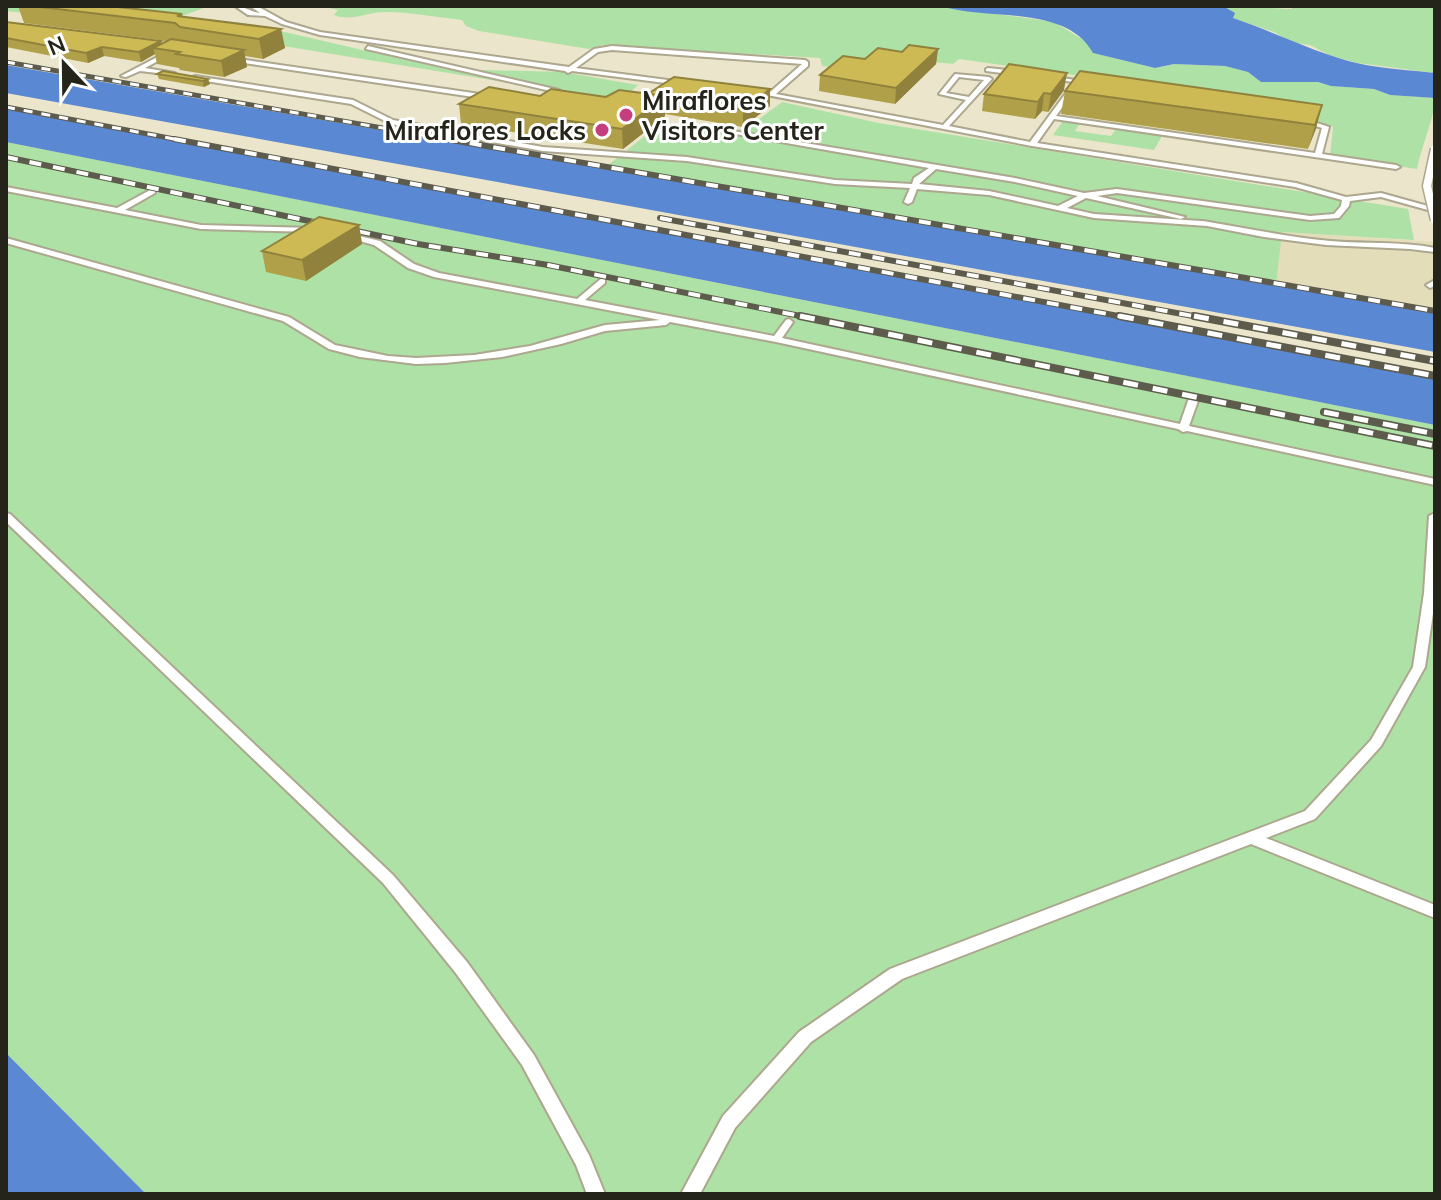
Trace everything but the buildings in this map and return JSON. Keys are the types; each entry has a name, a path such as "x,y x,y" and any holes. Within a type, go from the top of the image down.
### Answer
{"lane":[{"path":"238,6 294,25 343,36 568,71 691,82 579,62"},
{"path":"251,10 283,28 557,91 563,99 558,102 570,105"},
{"path":"568,71 596,50 612,48 805,62 806,65 771,95"},
{"path":"124,76 173,50"},
{"path":"227,59 473,97 502,98"},
{"path":"141,69 353,102 391,122 543,149 687,159 835,182 989,193 1094,216 1209,224"},
{"path":"988,70 1033,75"},
{"path":"944,128 989,79 957,75 942,94 970,99"},
{"path":"1032,144 1078,81 1048,77"},
{"path":"1073,88 1088,90"},
{"path":"749,90 1032,144 1296,185 1346,199 1381,195 1435,210"},
{"path":"1052,117 1396,167"},
{"path":"1296,119 1326,127 1318,156"},
{"path":"721,131 932,169 1015,180 1209,224 1300,239 1369,246 1413,245 1435,250"},
{"path":"1435,149 1427,186 1435,220"},
{"path":"908,202 917,180 932,169"},
{"path":"6,189 201,227 327,231 377,243 400,260 423,271 776,339 1435,482"},
{"path":"119,210 152,191"},
{"path":"1060,208 1086,195 1117,191 1150,193 1310,218 1336,216 1345,206 1346,199"},
{"path":"259,229 274,220"},
{"path":"6,240 286,319 329,346 383,358 439,361 494,356 609,327 681,321"},
{"path":"578,302 602,281"},
{"path":"776,339 789,322"},
{"path":"1183,429 1194,398"},
{"path":"6,516 388,879 461,967 528,1060 583,1161 596,1194"},
{"path":"690,1194 729,1122 805,1037 896,974 1310,815 1376,743 1419,667 1430,593 1435,516"},
{"path":"1252,838 1435,912"}],"shaded area":[{"path":"1282,232 1435,242 1435,313 1276,285"}],"green space":[{"path":"6,6 209,6 182,16 250,24 445,69 563,72 638,85 621,101 191,31 6,11"},
{"path":"320,6 941,6 1054,22 1087,42 1093,53 1155,68 1174,64 1225,66 1248,72 1261,82 1318,82 1374,89 1390,95 1435,98 1417,169 1330,156 1333,127 1313,119 1095,78 959,59 953,64 905,59 861,71 822,66 820,58 603,45 589,49 479,31 466,26 462,20 394,12 340,17 334,15 338,10"},
{"path":"1223,6 1291,9 1295,6 1435,6 1435,73 1358,63 1329,55 1310,45 1293,43 1274,32 1232,18"},
{"path":"782,102 879,123 1408,209 1414,240 1282,232 1276,285 607,166 646,135 746,129"},
{"path":"1063,121 1080,123 1075,131 1111,136 1116,129 1162,136 1154,150 1053,135"},
{"path":"6,142 1435,425 1435,1194 146,1194 6,1053"}],"water":[{"path":"941,6 1223,6 1235,13 1233,18 1345,60 1435,73 1435,98 1390,95 1374,89 1318,82 1261,82 1248,72 1225,66 1174,64 1155,68 1093,53 1081,38 1064,27 1045,21"},
{"name":"Miraflores Locks","path":"6,65 1435,313 1435,352 6,93"},
{"name":"Miraflores Locks","path":"6,108 1435,378 1435,425 6,142"},
{"path":"6,1053 146,1194 6,1194"}],"railway":[{"path":"6,62 457,141"},
{"path":"6,107 185,141"},
{"path":"174,139 1129,318"},
{"path":"446,139 1435,311"},
{"path":"6,157 418,244 548,265 810,318"},
{"path":"660,218 1204,318"},
{"path":"800,316 1435,446"},
{"path":"1119,316 1435,376"},
{"path":"1194,316 1435,361"},
{"path":"1324,412 1435,434"}],"place":[{"name":"Miraflores Visitors Center","path":"626,115"},
{"name":"Miraflores Locks","path":"602,130"}]}
